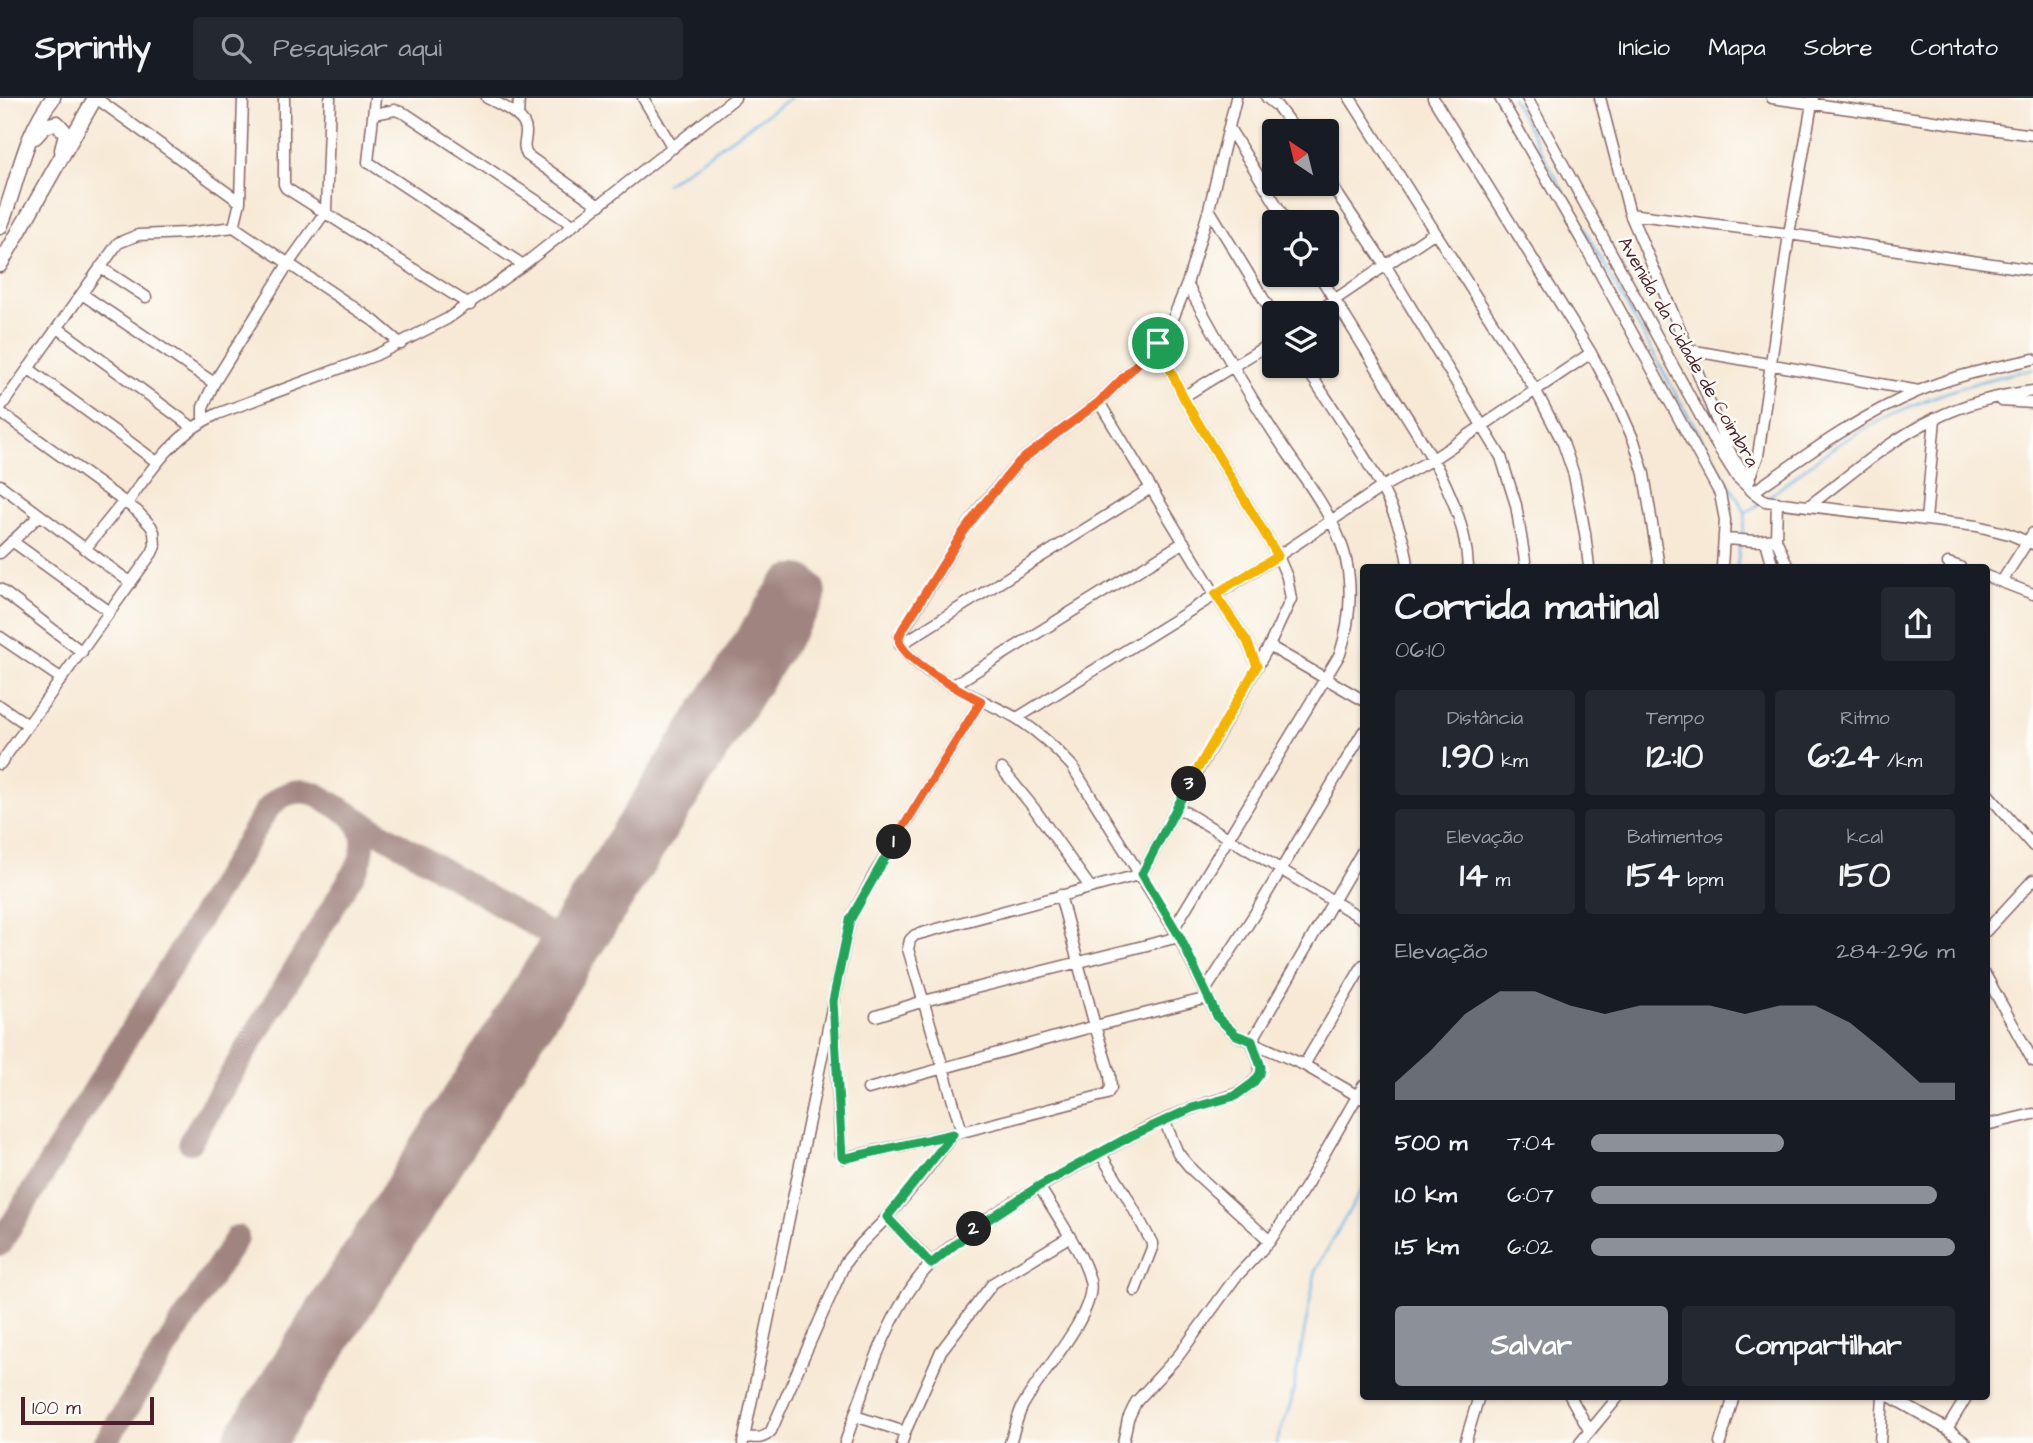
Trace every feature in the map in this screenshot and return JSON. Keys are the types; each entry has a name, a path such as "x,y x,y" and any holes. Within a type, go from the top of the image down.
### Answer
{"main road":[{"path":"0,227 38,120 54,98"},
{"path":"0,265 96,98"},
{"path":"21,163 42,129 51,122 57,123 64,130 66,138 50,177"}],"street":[{"path":"96,98 240,202"},
{"path":"234,227 240,202 243,98"},
{"path":"284,98 284,184 292,193 326,211 470,305"},
{"path":"197,424 214,383 288,264 326,211 330,98"},
{"path":"375,98 368,157 372,166 523,265"},
{"path":"487,98 518,117 527,131 523,143 527,155 599,206"},
{"path":"518,117 519,98"},
{"path":"643,98 673,148"},
{"path":"85,549 170,447 197,424 401,344 470,305 735,98"},
{"path":"1236,98 1209,209 1187,284 1172,321 1158,343 1099,402 1020,461 984,504 904,627 899,636 900,645 906,654 952,685 1017,718 1052,744 1072,766 1177,933 1218,1018 1227,1028 1236,1035 1360,1093"},
{"path":"1267,98 1287,119"},
{"path":"1350,98 1536,391 1563,443 1574,475 1589,564"},
{"path":"1433,98 1591,353 1615,398 1634,441 1644,474 1659,564"},
{"name":"Avenida da Cidade de Coimbra","path":"1500,98 1723,493 1729,539 1723,564"},
{"name":"Avenida da Cidade de Coimbra","path":"1527,98 1706,427 1745,485 1919,391 1969,374 2033,359"},
{"path":"1600,98 1630,214 1745,485 1765,501 1977,526 2031,540 1992,581 2033,594"},
{"path":"1772,98 1813,101 2033,135"},
{"path":"1745,485 1758,456 1789,234 1813,101"},
{"path":"374,114 395,110 406,114 573,225"},
{"path":"1228,128 1279,210"},
{"path":"1339,196 1386,266 1501,457 1516,505 1526,564"},
{"path":"1209,209 1265,301"},
{"path":"1630,214 2033,270"},
{"path":"0,764 152,553 155,540 151,526 125,502 0,410 118,243 138,235 234,227 374,321 401,344"},
{"path":"1331,301 1436,232"},
{"path":"100,267 146,297"},
{"path":"876,1016 924,1001 1077,963 1177,933 1340,654 1348,628 1351,596 1346,558 1331,520 1231,365 1187,284"},
{"path":"1326,287 1433,459 1458,514 1466,539 1468,564"},
{"path":"82,294 214,383"},
{"path":"58,328 197,424"},
{"path":"958,1133 908,949 910,940 915,935 1142,874 1269,646 1291,599 1287,577 1278,556 1183,397 1158,343"},
{"path":"1183,397 1262,348"},
{"path":"1689,349 1919,391"},
{"path":"1017,718 1278,556 1382,487 1433,459 1591,353"},
{"path":"29,369 157,462"},
{"path":"1313,378 1382,487 1406,550 1408,564"},
{"path":"1810,505 1872,457 1935,418 1988,400 2033,391"},
{"path":"1988,400 2033,403"},
{"path":"1099,402 1215,594 1247,641 1257,666"},
{"path":"1926,520 1935,418"},
{"path":"0,485 131,583"},
{"path":"900,645 1151,488"},
{"path":"1772,564 1766,540 1777,502"},
{"path":"40,515 5,546 110,612"},
{"path":"1729,539 1766,540 1786,564"},
{"path":"952,685 1184,542"},
{"path":"0,589 82,652"},
{"path":"0,637 62,679"},
{"path":"1269,646 1360,698"},
{"path":"958,1133 887,1217 854,1250 845,1263 771,1431 766,1437 744,1440 850,920 874,875 981,701"},
{"path":"0,706 28,725"},
{"path":"868,1089 1206,995 1360,737"},
{"path":"1002,769 1033,807 1090,887"},
{"path":"1990,797 2033,846"},
{"path":"1177,807 1360,917"},
{"path":"845,1443 882,1342 904,1299 931,1264 982,1222 1039,1186 1164,1120 1212,1101 1235,1096 1253,1083 1260,1074 1261,1067 1252,1041 1360,855"},
{"path":"1990,927 2033,880"},
{"path":"833,1001 842,1157 958,1133 1107,1094 1111,1088 1110,1073 1060,895"},
{"path":"1304,1065 1360,970"},
{"path":"1990,983 2033,1061"},
{"path":"1123,1443 1128,1419 1136,1402 1179,1355 1235,1278 1270,1241 1360,1096"},
{"path":"1990,1124 2033,1114"},
{"path":"1164,1120 1178,1153 1193,1171 1270,1241"},
{"path":"1100,1153 1152,1243 1135,1291"},
{"path":"1010,1443 1022,1408 1069,1340 1089,1298 1091,1283 1069,1237 1039,1186"},
{"path":"887,1217 931,1264"},
{"path":"855,1416 903,1438 941,1351 992,1283 1069,1237"},
{"path":"1465,1443 1478,1400"},
{"path":"1572,1400 1589,1430"},
{"path":"1580,1443 1615,1400"},
{"path":"1720,1443 1733,1400"},
{"path":"1880,1443 1883,1400"},
{"path":"1896,1400 1966,1443"},
{"path":"1947,1429 1965,1400"}],"waterway":[{"path":"666,184 790,98"},
{"path":"1512,98 1678,398 1746,513"},
{"path":"1768,497 1832,448 1887,417 1959,388 2033,369"},
{"path":"1746,513 1760,503"},
{"path":"1742,537 1746,513"},
{"path":"1737,564 1740,544"},
{"path":"1276,1443 1291,1403 1316,1269 1360,1192"}],"taxiway":[{"path":"0,1244 266,811 282,796 302,791 316,794 571,947"},
{"path":"190,1142 359,864 363,837 349,814"},
{"path":"105,1443 237,1237"}],"runway":[{"path":"253,1443 796,594"}],"route":[{"path":"1158,343 1183,397 1278,556 1215,594 1247,641 1257,666 1142,874 1180,937 1218,1018 1236,1035 1252,1041 1261,1067 1260,1074 1253,1083 1235,1096 1212,1101 1164,1120 1039,1186 982,1222 931,1264 887,1217 953,1134 842,1157 833,1001 850,920 874,875 981,701 906,654 900,645 899,636 962,534 1020,461 1099,402 1158,343"}]}
